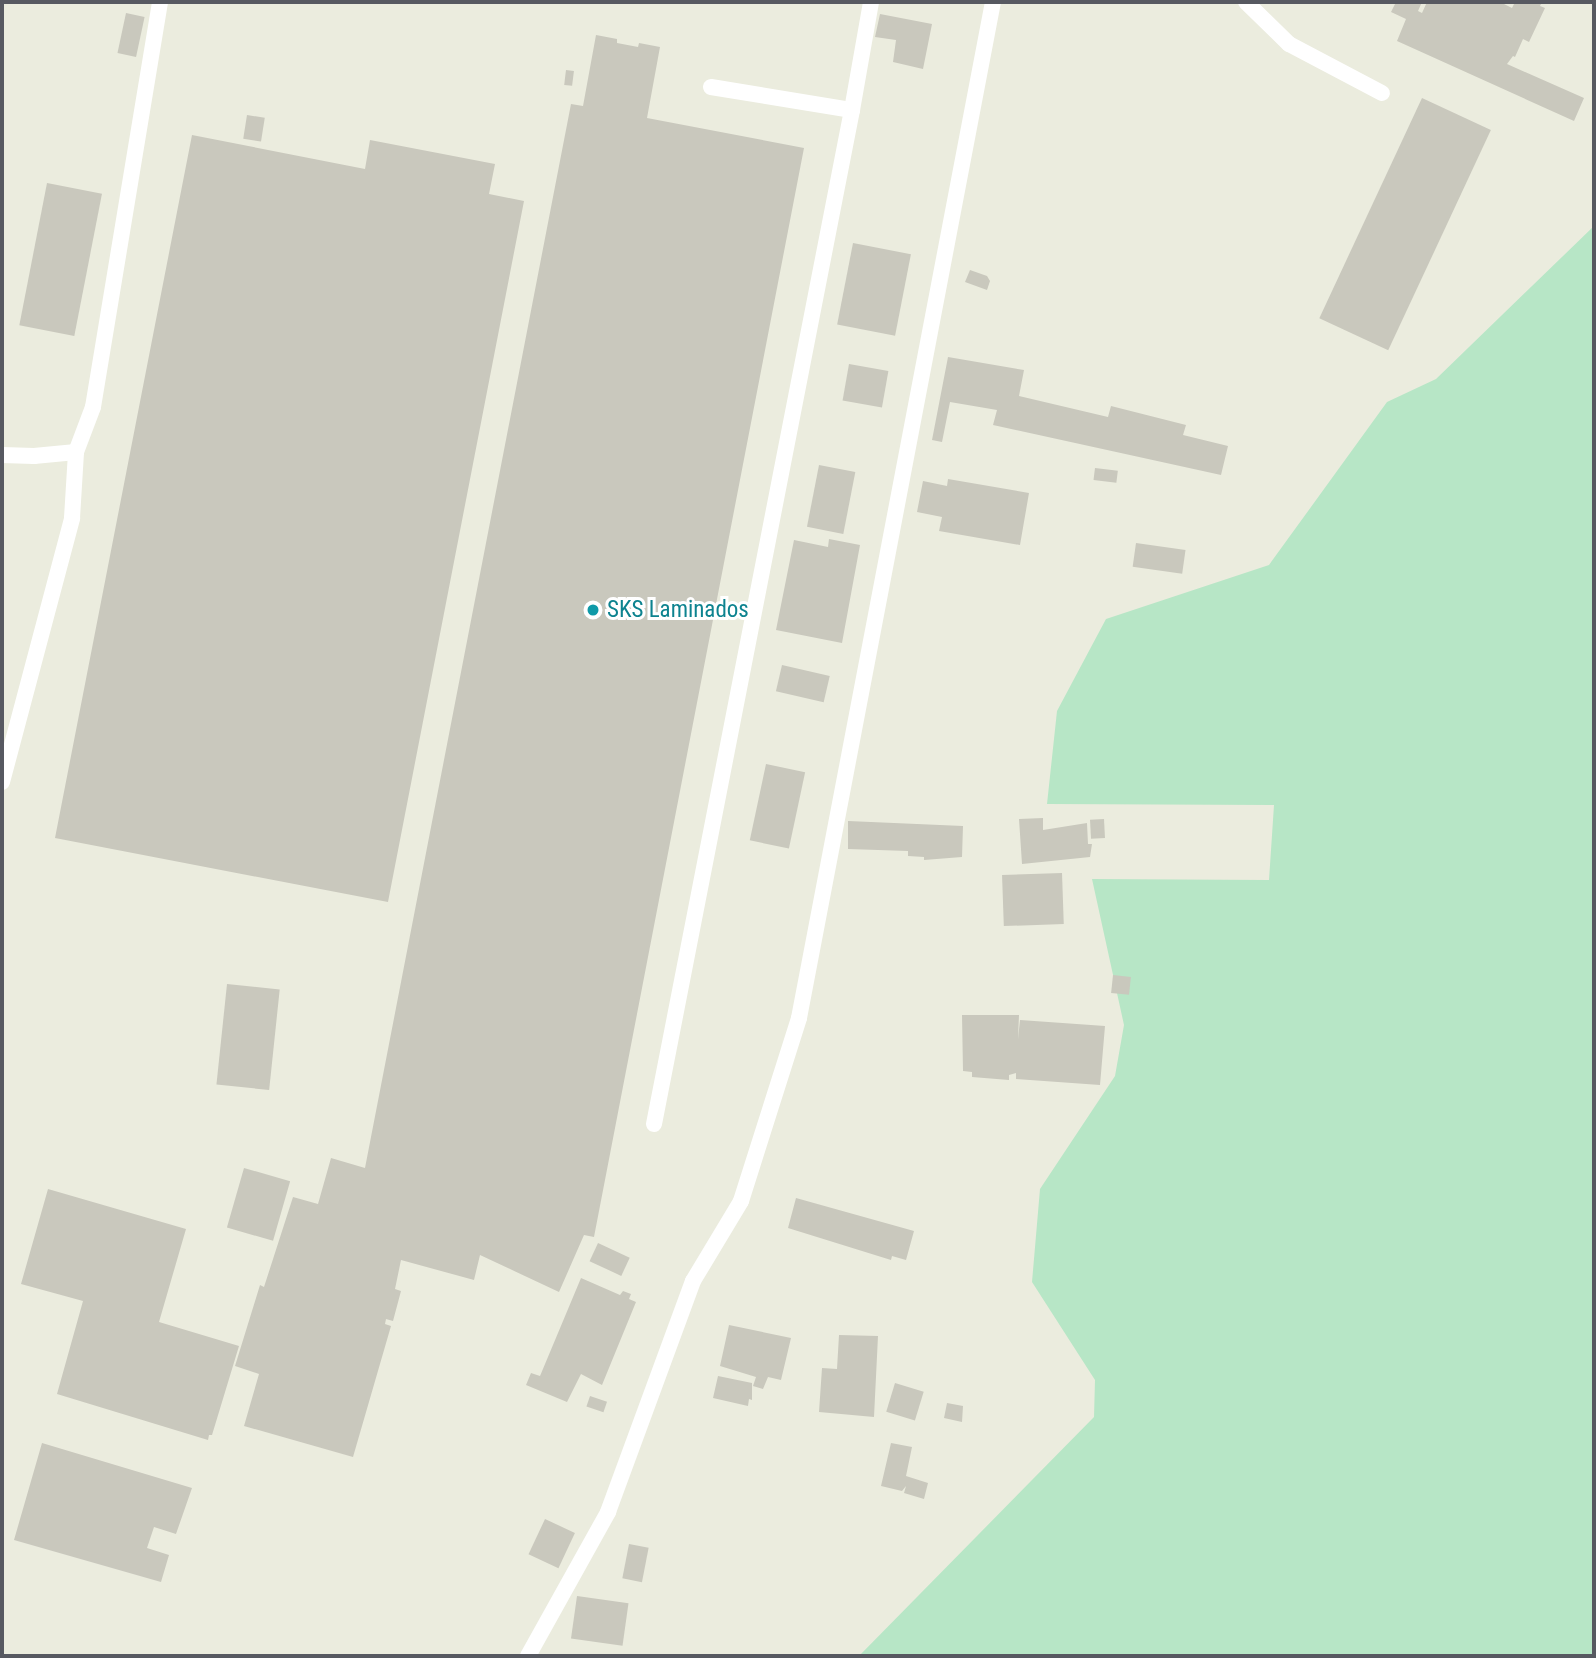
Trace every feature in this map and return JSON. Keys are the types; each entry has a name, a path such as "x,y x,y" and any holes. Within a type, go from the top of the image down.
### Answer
{"lane":[{"path":"2,782 72,518 76,452 93,407 160,2"},
{"path":"654,1124 871,2"},
{"path":"528,1656 608,1512 693,1281 741,1201 799,1018 993,2"},
{"path":"1246,2 1289,44 1382,93"},
{"path":"711,87 852,110"},
{"path":"2,455 34,456 76,452"}],"green space":[{"path":"1594,226 1594,1656 859,1656 1094,1417 1095,1380 1032,1282 1040,1189 1115,1076 1124,1025 1092,879 1269,880 1274,805 1047,804 1057,711 1106,619 1269,565 1387,402 1436,379"}],"building":[{"path":"1396,2 1422,2 1418,11 1422,13 1427,2 1500,2 1512,8 1514,4 1510,2 1542,2 1540,6 1545,8 1529,42 1523,39 1515,57 1507,64 1584,98 1574,121 1397,41 1406,19 1391,12"},
{"path":"126,13 145,17 136,57 117,53"},
{"path":"880,14 932,24 923,69 893,62 896,40 875,37"},
{"name":"SKS Laminados","path":"596,35 638,47 639,43 660,47 647,118 804,148 594,1237 584,1235 559,1292 480,1255 474,1280 401,1260 395,1289 401,1291 393,1321 386,1319 385,1324 391,1326 353,1457 244,1426 259,1374 235,1366 260,1285 264,1287 293,1197 318,1204 331,1158 365,1168 571,104 583,106"},
{"path":"566,70 574,71 572,86 564,85"},
{"path":"1422,98 1491,130 1388,350 1319,318"},
{"path":"247,115 265,118 261,142 243,139"},
{"path":"192,135 365,169 370,140 495,164 489,194 524,201 388,902 55,838"},
{"path":"47,183 102,194 74,336 19,325"},
{"path":"853,243 911,254 895,336 837,324"},
{"path":"970,270 987,276 990,281 987,290 965,282"},
{"path":"948,357 1024,370 1019,396 1108,417 1111,406 1186,425 1183,435 1228,446 1221,475 993,425 997,410 950,402 942,442 932,440"},
{"path":"849,364 888,371 882,407 843,400"},
{"path":"819,465 855,472 843,534 807,527"},
{"path":"1095,468 1118,471 1116,483 1094,480"},
{"path":"948,479 1029,493 1020,545 939,531 942,517 917,512 923,481 947,486"},
{"path":"829,539 860,545 842,643 776,630 794,540 828,547"},
{"path":"1136,543 1186,550 1182,574 1133,567"},
{"path":"782,665 830,676 824,702 776,691"},
{"path":"766,764 805,772 789,849 750,840"},
{"path":"1043,818 1043,830 1087,823 1088,844 1092,844 1090,857 1022,864 1019,819"},
{"path":"1104,819 1105,838 1091,839 1090,820"},
{"path":"848,821 963,826 962,857 924,860 924,857 908,856 908,851 848,849"},
{"path":"1062,873 1064,924 1004,926 1002,875"},
{"path":"1113,975 1131,977 1129,995 1111,993"},
{"path":"227,984 280,990 269,1090 216,1084"},
{"path":"962,1015 1019,1015 1018,1039 1020,1020 1105,1026 1100,1085 1016,1079 1016,1073 1009,1075 1009,1080 972,1077 972,1072 963,1071"},
{"path":"244,1168 290,1181 273,1241 227,1228"},
{"path":"48,1189 186,1229 159,1322 239,1346 212,1435 209,1435 208,1440 57,1394 83,1301 21,1284"},
{"path":"796,1198 914,1231 906,1260 892,1256 891,1260 788,1228"},
{"path":"598,1243 630,1258 621,1276 590,1261"},
{"path":"581,1278 620,1295 623,1291 631,1294 629,1299 636,1302 602,1385 581,1374 567,1402 526,1385 531,1373 540,1376"},
{"path":"729,1325 791,1338 781,1380 768,1377 763,1389 753,1386 756,1377 720,1366"},
{"path":"839,1335 878,1336 874,1417 819,1412 822,1368 837,1369"},
{"path":"718,1376 752,1383 752,1400 749,1399 748,1406 713,1398"},
{"path":"895,1383 924,1392 915,1420 886,1412"},
{"path":"590,1396 607,1402 603,1412 586,1406"},
{"path":"947,1403 963,1406 962,1422 944,1418"},
{"path":"42,1443 192,1488 176,1534 154,1527 147,1548 169,1555 161,1582 14,1540"},
{"path":"891,1443 912,1447 906,1476 928,1483 924,1499 904,1493 906,1486 902,1491 881,1486"},
{"path":"545,1519 575,1533 558,1568 529,1554"},
{"path":"629,1544 649,1548 642,1582 622,1578"},
{"path":"577,1596 628,1603 623,1646 571,1639"}],"place":[{"name":"SKS Laminados","path":"593,610"}]}
